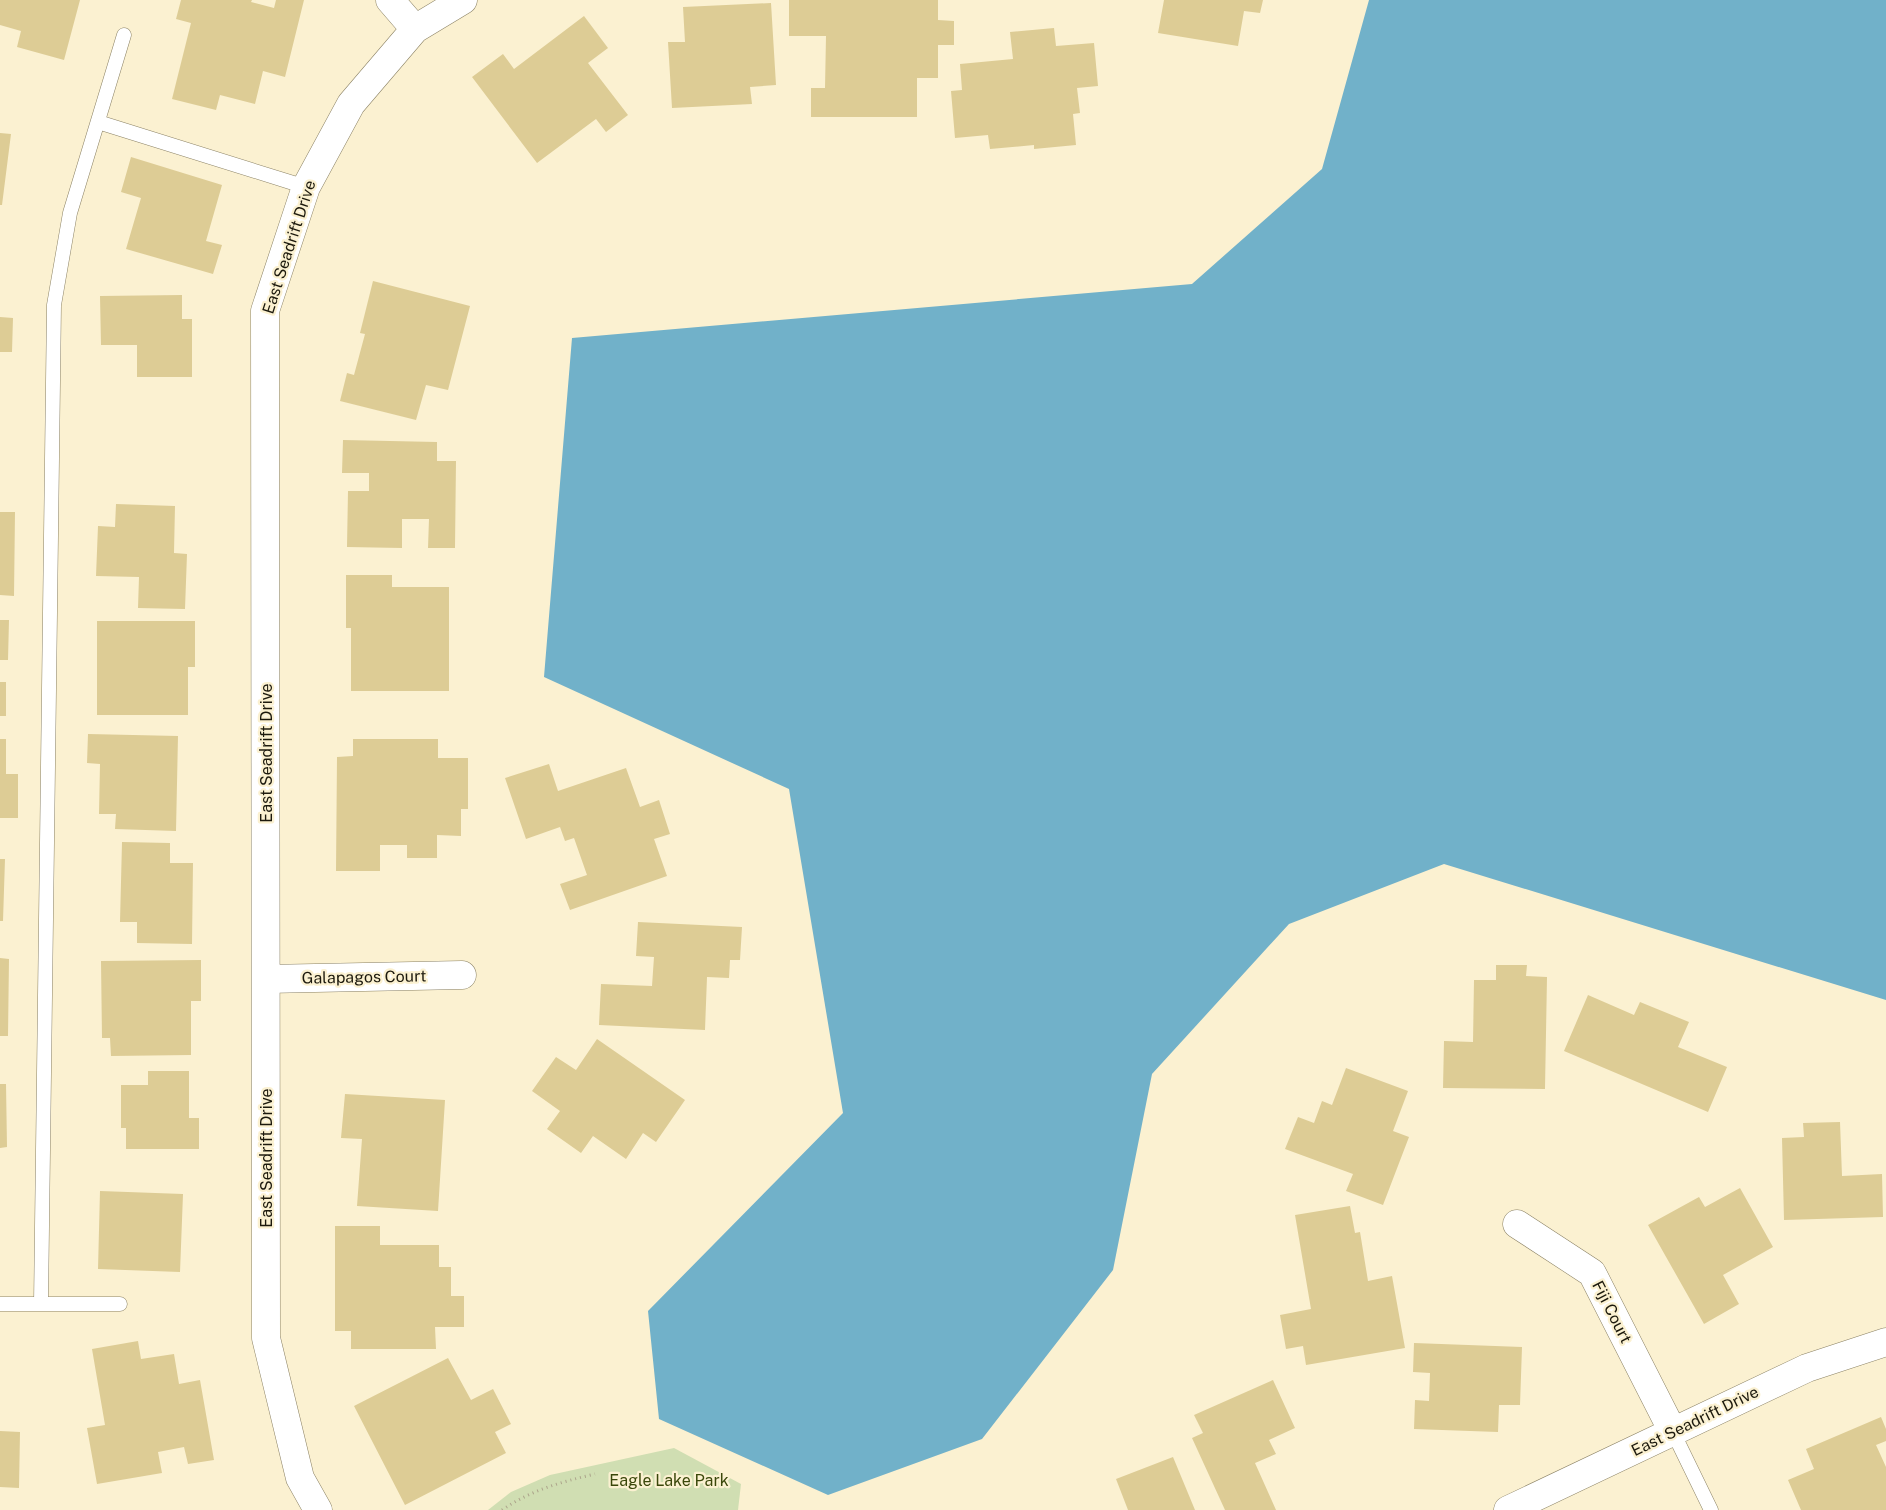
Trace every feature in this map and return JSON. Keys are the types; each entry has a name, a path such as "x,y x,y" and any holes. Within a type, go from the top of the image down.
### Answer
{"street":[{"path":"390,0 415,29"},
{"name":"East Seadrift Drive","path":"318,1510 300,1478 266,1338 265,311 306,187 351,104 415,29 463,0"},
{"name":"Galapagos Court","path":"266,979 462,975"},
{"name":"Fiji Court","path":"1517,1224 1592,1272 1673,1432"},
{"name":"East Seadrift Drive","path":"1508,1510 1806,1368 1886,1342"}],"lane":[{"path":"41,1304 54,306 70,213 124,35"},
{"path":"98,122 306,187"},
{"path":"0,1304 120,1304"},
{"path":"1673,1432 1711,1510"}],"path":[{"path":"502,1510 516,1500 555,1483 595,1474"}],"green space":[{"name":"Eagle Lake Park","path":"674,1448 741,1484 738,1510 488,1510 511,1492 550,1475"}],"water":[{"path":"1369,0 1886,0 1886,1000 1444,864 1289,924 1152,1074 1113,1270 982,1439 828,1495 659,1419 648,1311 843,1113 789,789 544,677 572,338 1192,284 1322,169"}],"building":[{"path":"0,0 80,0 64,60 17,47 21,31 0,25"},
{"path":"181,0 252,0 251,2 274,8 276,0 304,0 285,77 263,71 255,104 220,95 216,110 172,99 191,23 176,19"},
{"path":"789,0 938,0 938,20 954,21 954,45 938,45 938,78 917,78 917,117 811,117 811,88 825,88 826,36 789,36"},
{"path":"1164,0 1263,0 1260,13 1244,11 1238,46 1158,33"},
{"path":"771,3 776,85 750,87 752,104 672,108 668,42 685,42 683,7"},
{"path":"584,16 608,48 588,63 628,115 606,132 596,119 537,163 472,77 503,54 514,69"},
{"path":"1054,28 1056,46 1094,43 1098,86 1077,88 1080,113 1073,114 1076,145 1034,149 1034,145 990,149 988,135 955,138 951,91 962,90 960,64 1013,59 1010,32"},
{"path":"0,133 11,134 2,205 0,205"},
{"path":"131,157 222,185 206,241 222,245 213,274 126,249 141,198 121,192"},
{"path":"373,281 470,306 448,390 426,385 416,420 340,401 347,373 354,375 365,334 360,333"},
{"path":"182,295 182,319 192,319 192,377 137,377 137,345 101,345 100,296"},
{"path":"0,317 13,318 12,352 0,352"},
{"path":"343,440 437,442 437,461 456,461 455,548 428,548 429,519 402,519 402,548 347,547 348,491 369,491 369,473 342,473"},
{"path":"116,504 175,506 174,553 187,554 185,609 138,608 139,577 96,576 98,526 115,527"},
{"path":"0,512 15,512 14,596 0,595"},
{"path":"346,575 392,575 392,587 449,587 449,691 351,691 351,628 346,628"},
{"path":"0,620 9,620 8,660 0,660"},
{"path":"97,621 195,621 195,667 188,667 188,715 97,715"},
{"path":"0,682 6,682 6,716 0,716"},
{"path":"88,734 178,736 176,831 115,829 116,814 99,814 100,764 87,763"},
{"path":"0,739 6,739 6,774 18,774 18,818 0,818"},
{"path":"353,739 438,739 438,758 468,758 468,809 461,809 461,836 437,835 437,858 407,858 407,845 380,845 380,871 336,871 337,757 353,756"},
{"path":"549,764 558,791 626,768 640,807 659,800 670,834 654,839 667,876 570,910 560,884 587,875 574,838 565,841 560,827 526,839 505,778"},
{"path":"122,842 170,843 170,863 193,863 192,944 137,943 137,922 120,922"},
{"path":"0,859 5,859 3,921 0,921"},
{"path":"638,922 742,927 740,960 730,960 729,978 707,977 705,1030 599,1025 601,984 652,986 654,957 636,956"},
{"path":"0,958 9,959 8,1036 0,1036"},
{"path":"201,960 201,1001 191,1001 191,1055 111,1056 110,1038 102,1038 101,961"},
{"path":"1496,965 1527,965 1526,976 1547,977 1545,1089 1443,1088 1444,1041 1473,1042 1474,980 1496,980"},
{"path":"1588,995 1634,1015 1640,1002 1689,1022 1678,1047 1727,1067 1708,1112 1564,1051"},
{"path":"597,1039 685,1100 656,1142 643,1133 626,1159 593,1136 581,1153 547,1129 560,1111 532,1091 556,1057 576,1070"},
{"path":"1346,1068 1408,1091 1393,1131 1409,1137 1383,1205 1346,1191 1353,1174 1285,1149 1298,1117 1314,1123 1322,1101 1332,1105"},
{"path":"148,1071 189,1071 189,1118 199,1118 199,1149 126,1149 126,1128 121,1128 121,1085 148,1085"},
{"path":"0,1084 6,1084 7,1147 0,1148"},
{"path":"345,1094 445,1100 438,1211 357,1206 362,1139 341,1138"},
{"path":"1840,1122 1842,1176 1882,1174 1883,1217 1784,1220 1782,1138 1804,1137 1803,1123"},
{"path":"1740,1188 1773,1247 1723,1275 1739,1304 1704,1324 1648,1225 1699,1197 1705,1207"},
{"path":"100,1191 183,1194 180,1272 98,1269"},
{"path":"1350,1206 1355,1233 1360,1232 1368,1281 1392,1276 1405,1348 1306,1365 1303,1346 1286,1349 1280,1315 1311,1309 1295,1215"},
{"path":"335,1226 380,1226 380,1245 439,1245 439,1267 451,1267 451,1296 464,1296 464,1327 435,1327 436,1349 351,1349 351,1331 335,1331"},
{"path":"138,1341 141,1359 174,1354 179,1384 200,1380 214,1460 188,1464 184,1447 158,1452 162,1473 97,1484 87,1428 105,1425 92,1349"},
{"path":"1414,1343 1522,1347 1520,1405 1499,1405 1498,1432 1414,1429 1415,1400 1429,1401 1430,1373 1413,1372"},
{"path":"448,1358 471,1400 493,1389 511,1424 495,1432 506,1453 405,1505 354,1406"},
{"path":"1273,1380 1295,1428 1269,1440 1276,1454 1255,1463 1276,1510 1225,1510 1192,1438 1203,1433 1194,1415"},
{"path":"1881,1417 1886,1429 1886,1441 1876,1445 1886,1467 1886,1510 1801,1510 1788,1480 1814,1469 1806,1449"},
{"path":"0,1431 20,1432 19,1488 0,1487"},
{"path":"1173,1457 1195,1510 1128,1510 1116,1479"}]}
